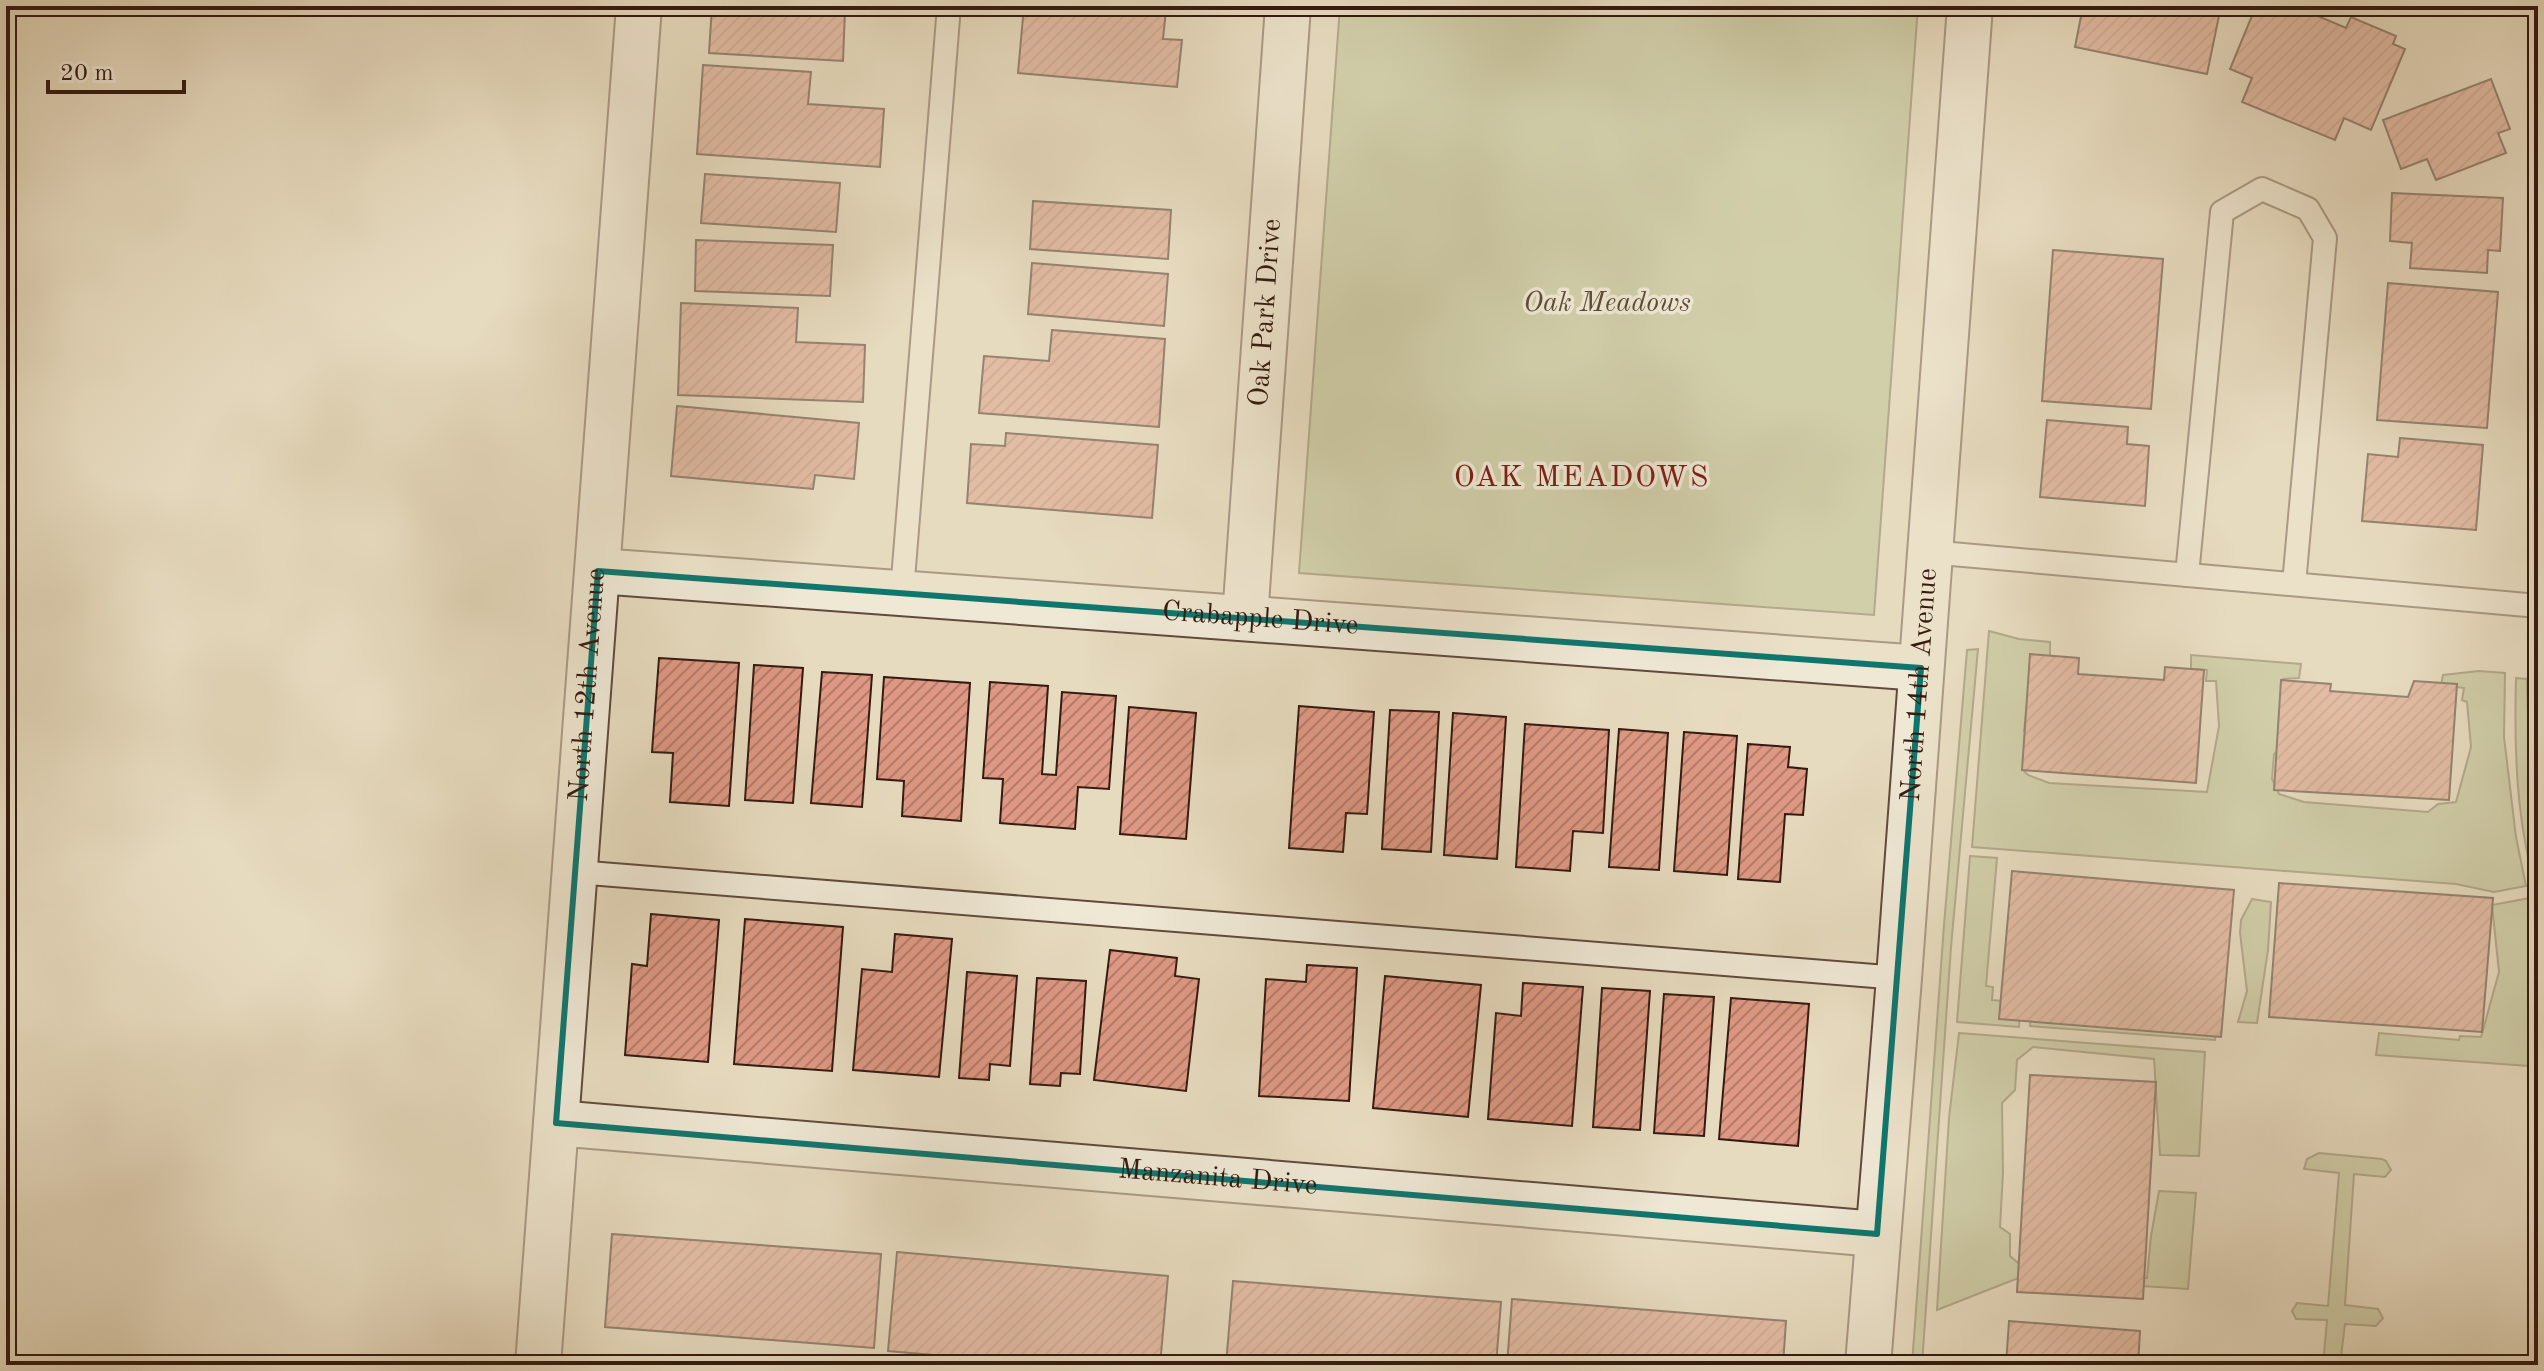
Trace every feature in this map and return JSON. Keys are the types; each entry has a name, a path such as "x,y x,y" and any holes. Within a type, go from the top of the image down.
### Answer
{"street":[{"name":"North 12th Avenue","path":"538,1365 639,6"},
{"name":"Oak Park Drive","path":"1245,618 1288,6"},
{"name":"North 14th Avenue","path":"1868,1365 1970,6"},
{"name":"Crabapple Drive","path":"598,571 1921,668"},
{"name":"Manzanita Drive","path":"556,1123 1877,1234"}],"lane":[{"path":"902,592 949,6"},
{"path":"2187,575 2222,212 2262,189 2308,209 2325,238 2294,584"},
{"path":"1929,552 2538,606"},
{"path":"576,872 1899,978"}],"highlighted area":[{"path":"598,571 1921,668 1877,1234 556,1123"}],"green space":[{"name":"Oak Meadows","path":"1340,6 1918,6 1874,615 1299,573"},
{"path":"1989,631 2019,639 2050,642 2050,658 2028,695 2024,731 2024,771 2049,783 2207,792 2219,726 2216,681 2206,681 2207,670 2191,669 2191,655 2301,664 2299,678 2283,679 2283,715 2288,743 2274,754 2272,779 2279,794 2304,802 2428,812 2438,804 2456,802 2471,747 2467,702 2462,700 2464,688 2441,685 2443,675 2479,671 2505,673 2504,737 2516,837 2526,886 2494,892 2456,884 1972,847"},
{"path":"1978,649 1951,947 1922,1365 1912,1365 1967,650"},
{"path":"2516,678 2527,679 2530,782 2538,833 2538,894 2525,841 2518,787"},
{"path":"1970,856 1997,858 1986,986 1993,987 1992,1000 2015,1002 2020,1014 2019,1027 1957,1022"},
{"path":"2530,898 2538,931 2538,1061 2529,1066 2376,1055 2379,1033 2459,1040 2460,1036 2481,1037 2499,972 2492,905"},
{"path":"2252,899 2271,902 2268,950 2257,1023 2238,1022 2247,991 2241,920"},
{"path":"2031,1009 2216,1023 2215,1040 2030,1026"},
{"path":"1959,1033 2205,1052 2199,1156 2160,1155 2154,1059 2033,1047 2017,1060 2015,1090 2002,1103 2000,1227 2010,1234 2010,1256 2024,1268 2147,1278 2159,1191 2196,1193 2188,1289 2026,1275 1937,1310 1949,1118"},
{"path":"2319,1153 2382,1159 2391,1170 2385,1177 2354,1174 2345,1305 2378,1309 2383,1318 2376,1326 2345,1324 2340,1365 2323,1365 2327,1320 2296,1319 2292,1311 2297,1303 2328,1306 2339,1173 2304,1169 2307,1159"}],"building":[{"path":"712,6 845,11 843,61 709,53"},
{"path":"1024,6 1183,6 1183,11 1166,10 1163,39 1182,40 1177,87 1018,73"},
{"path":"2083,6 2221,6 2207,74 2075,47"},
{"path":"2256,6 2315,6 2313,14 2346,28 2351,17 2396,36 2393,44 2405,49 2371,130 2344,118 2335,140 2242,102 2252,78 2230,69"},
{"path":"703,65 811,72 808,104 884,109 880,167 697,154"},
{"path":"2491,79 2510,129 2498,133 2506,153 2436,180 2427,159 2401,169 2383,120"},
{"path":"705,174 840,183 836,232 701,223"},
{"path":"2392,193 2503,198 2500,251 2488,250 2487,273 2410,268 2412,243 2390,241"},
{"path":"1033,201 1171,210 1168,259 1030,249"},
{"path":"696,240 833,245 830,296 695,291"},
{"path":"2053,250 2163,259 2151,409 2042,401"},
{"path":"1032,263 1168,274 1164,326 1028,314"},
{"path":"2388,283 2498,292 2487,428 2377,420"},
{"path":"681,303 798,308 796,342 865,345 863,402 678,395"},
{"path":"1052,330 1165,339 1159,427 979,413 984,356 1049,361"},
{"path":"677,406 859,423 854,479 815,475 813,489 671,476"},
{"path":"2047,420 2128,427 2127,444 2149,446 2145,506 2040,497"},
{"path":"1006,433 1158,445 1152,518 967,503 971,444 1005,446"},
{"path":"2400,438 2483,445 2476,530 2362,521 2368,454 2398,457"},
{"path":"2030,654 2079,658 2078,674 2164,680 2165,667 2204,670 2196,783 2022,770"},
{"path":"659,658 739,663 729,806 670,802 673,753 652,752"},
{"path":"754,665 803,668 793,803 745,800"},
{"path":"822,672 872,675 862,807 811,803"},
{"path":"884,677 970,683 961,821 902,816 904,781 877,779"},
{"path":"2281,680 2331,684 2330,691 2408,697 2414,681 2457,684 2449,800 2274,790"},
{"path":"990,682 1048,686 1042,774 1056,775 1062,692 1116,696 1109,789 1078,787 1075,829 1000,823 1003,779 983,778"},
{"path":"1299,706 1374,712 1367,814 1346,813 1343,852 1289,848"},
{"path":"1129,707 1196,713 1186,839 1120,834"},
{"path":"1390,710 1439,712 1431,852 1382,849"},
{"path":"1453,713 1506,717 1497,859 1444,855"},
{"path":"1525,724 1609,730 1603,833 1573,831 1570,871 1516,867"},
{"path":"1619,729 1668,733 1659,870 1609,867"},
{"path":"1684,732 1737,736 1727,875 1674,871"},
{"path":"1748,744 1790,747 1788,767 1807,769 1803,815 1785,814 1780,882 1738,879"},
{"path":"2012,871 2234,890 2221,1037 1999,1019"},
{"path":"2279,883 2493,898 2482,1032 2269,1017"},
{"path":"651,914 719,920 708,1062 625,1055 632,964 647,966"},
{"path":"745,919 843,927 832,1071 734,1064"},
{"path":"895,934 952,939 939,1077 853,1070 862,969 892,972"},
{"path":"1110,950 1177,958 1175,976 1199,979 1186,1091 1094,1080"},
{"path":"1307,965 1357,968 1349,1101 1259,1096 1266,979 1306,982"},
{"path":"967,972 1017,976 1010,1066 990,1064 989,1080 959,1078"},
{"path":"1385,976 1481,985 1468,1117 1373,1108"},
{"path":"1037,978 1086,981 1080,1074 1061,1073 1060,1086 1030,1084"},
{"path":"1523,983 1583,987 1572,1126 1488,1119 1496,1013 1521,1016"},
{"path":"1602,988 1650,991 1640,1130 1593,1127"},
{"path":"1664,994 1714,997 1704,1136 1654,1133"},
{"path":"1731,998 1809,1004 1798,1146 1719,1139"},
{"path":"2030,1075 2156,1082 2143,1299 2017,1292"},
{"path":"612,1234 881,1254 874,1348 605,1327"},
{"path":"897,1252 1168,1276 1160,1365 1048,1365 888,1351"},
{"path":"1233,1281 1501,1302 1496,1365 1226,1365"},
{"path":"1512,1299 1786,1321 1783,1365 1507,1365"},
{"path":"2009,1321 2140,1331 2138,1365 2006,1365"}],"district":[{"name":"OAK MEADOWS","path":"1582,478"}]}
